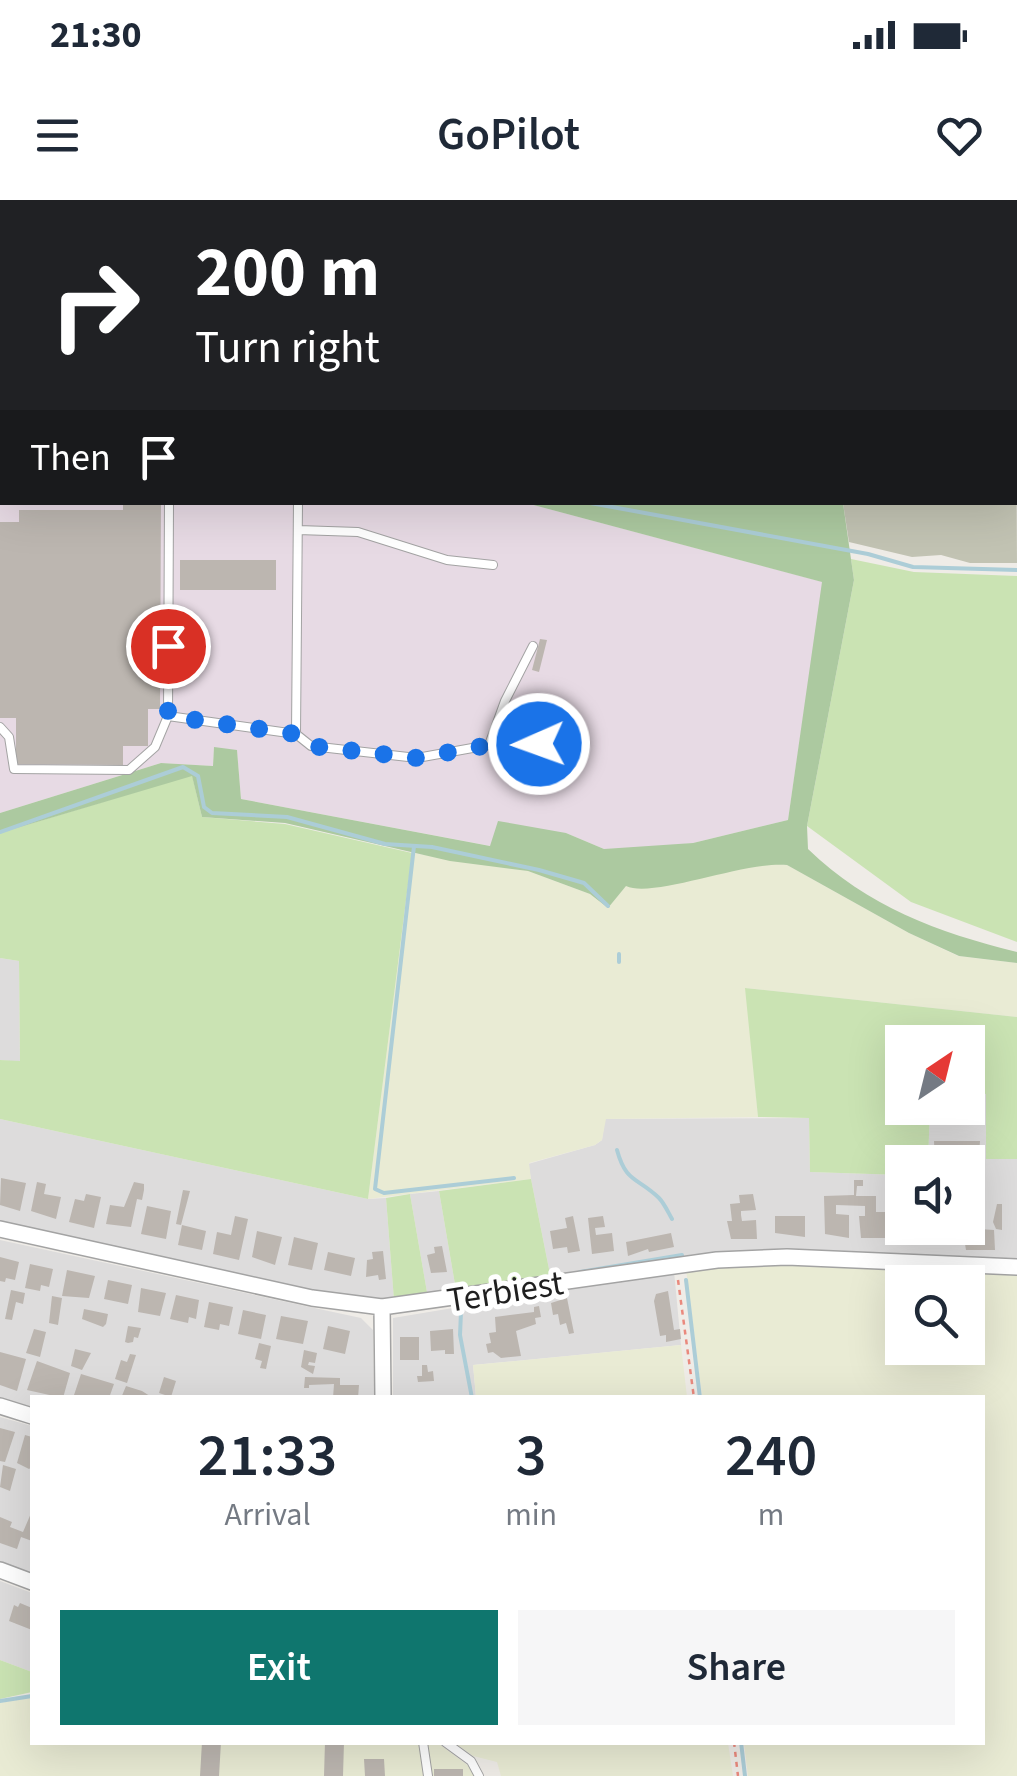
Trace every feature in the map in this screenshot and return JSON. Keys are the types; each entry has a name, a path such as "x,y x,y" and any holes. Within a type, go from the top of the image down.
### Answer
{"street":[{"name":"Terbiest","path":"0,1229 312,1298 382,1307 410,1306 676,1264 787,1257 1017,1267"},
{"path":"382,1307 384,1395"},
{"path":"0,1406 30,1415"},
{"path":"0,1570 30,1581"}],"lane":[{"path":"0,726 9,737 14,769 129,770 155,747 168,716 168,505"},
{"path":"296,734 298,505"},
{"path":"298,530 358,532 447,560 493,566"},
{"path":"489,745 505,701 534,646"},
{"path":"168,716 296,734 311,746 417,758 489,745 539,744 560,728"},
{"path":"424,1745 428,1776"},
{"path":"449,1745 471,1761 479,1776"}],"path":[{"path":"676,1264 694,1395"},
{"path":"734,1745 738,1776"}],"shaded area":[{"path":"0,505 534,505 823,582 788,820 693,843 647,848 604,849 566,833 491,846 241,799 237,751 214,748 213,766 161,763 0,813"},
{"path":"843,505 1017,505 1017,563 970,563 941,555 912,557 849,542"},
{"path":"412,853 528,871 590,894 608,908 626,885 767,863 787,865 958,956 1017,963 1017,1017 746,988 758,1117 606,1119 602,1140 529,1163 531,1179 368,1199"},
{"path":"0,958 19,961 20,1062 0,1060"},
{"path":"986,1094 1017,1159 1017,1259 739,1251 688,1255 551,1279 528,1164 595,1145 602,1140 605,1119 809,1118 810,1172 885,1174 885,1245 985,1245 985,1145 929,1145 929,1125 985,1125"},
{"path":"0,1119 368,1199 386,1198 394,1300 314,1291 0,1222"},
{"path":"439,1191 457,1296 428,1298 410,1194"},
{"path":"0,1240 361,1318 373,1330 374,1395 30,1395 30,1408 0,1399"},
{"path":"796,1265 885,1269 885,1365 985,1365 985,1273 1017,1274 1017,1776 748,1776 744,1745 985,1745 985,1395 702,1395 686,1269"},
{"path":"674,1271 681,1345 473,1365 476,1395 393,1395 393,1318"},
{"path":"681,1345 687,1395 476,1395 473,1365"},
{"path":"0,1417 30,1425 30,1572 0,1562"},
{"path":"0,1581 30,1592 30,1671 0,1660"},
{"path":"30,1697 30,1745 441,1745 482,1776 0,1776 0,1703"},
{"path":"458,1745 728,1745 733,1776 501,1776 497,1762 473,1756"}],"green space":[{"path":"533,505 843,505 854,580 807,826 808,849 879,902 959,936 1017,952 1017,963 959,956 909,933 787,865 748,868 656,888 626,886 608,908 590,894 528,871 450,861 285,823 202,817 192,776 0,833 0,813 161,763 213,766 214,747 237,750 241,799 490,846 498,821 566,833 604,849 693,843 788,820 822,582"},
{"path":"851,559 914,572 1017,576 1017,942 911,902 807,826 854,580"},
{"path":"192,775 202,817 285,824 412,853 368,1199 0,1119 0,1060 20,1061 19,961 0,958 0,833"},
{"path":"745,988 1017,1017 1017,1159 986,1159 985,1025 885,1025 885,1125 929,1125 929,1145 885,1145 885,1174 810,1172 809,1118 758,1117"},
{"path":"531,1179 551,1279 457,1296 439,1191"},
{"path":"410,1194 428,1298 394,1300 386,1198"},
{"path":"0,1660 30,1671 30,1692 0,1699"}],"building":[{"path":"123,505 161,505 160,709 148,709 148,746 123,746 123,765 16,764 16,718 0,718 0,522 19,522 19,510 123,510"},
{"path":"180,560 276,560 276,590 180,590"},
{"path":"540,639 547,640 539,672 532,670"},
{"path":"520,709 532,712 528,729 516,727"},
{"path":"934,1141 980,1141 980,1145 934,1145"},
{"path":"1,1178 26,1183 20,1211 0,1205"},
{"path":"854,1180 863,1180 863,1186 857,1186 856,1196 876,1196 876,1212 885,1212 885,1238 861,1238 859,1216 865,1216 865,1206 836,1205 836,1214 849,1215 849,1238 825,1234 824,1196 854,1195"},
{"path":"37,1182 46,1184 44,1194 61,1197 56,1219 31,1211"},
{"path":"134,1182 144,1184 144,1190 142,1200 137,1199 131,1227 106,1224 110,1205 124,1207"},
{"path":"183,1190 190,1191 181,1225 176,1224"},
{"path":"86,1194 101,1197 94,1228 69,1222 75,1199 84,1201"},
{"path":"753,1194 756,1210 741,1211 741,1215 742,1221 756,1220 757,1239 731,1239 727,1221 732,1221 730,1204 740,1203 739,1195"},
{"path":"997,1204 1002,1204 1002,1230 996,1229 993,1222"},
{"path":"147,1206 171,1211 166,1239 141,1234"},
{"path":"235,1216 248,1219 239,1260 213,1254 217,1232 231,1235"},
{"path":"573,1216 580,1251 568,1253 567,1247 553,1249 550,1231 567,1228 565,1218"},
{"path":"603,1216 605,1227 595,1228 596,1235 612,1233 614,1251 592,1254 588,1218"},
{"path":"775,1216 805,1216 805,1237 775,1233"},
{"path":"182,1225 206,1231 202,1250 178,1245"},
{"path":"985,1229 994,1230 995,1250 966,1250 965,1245 985,1245"},
{"path":"257,1231 282,1237 275,1265 252,1257"},
{"path":"671,1233 674,1247 649,1252 648,1249 628,1256 626,1242"},
{"path":"294,1237 318,1243 312,1270 288,1265"},
{"path":"442,1246 447,1272 431,1273 427,1255 435,1253 434,1247"},
{"path":"383,1251 386,1279 379,1280 378,1275 366,1277 372,1252"},
{"path":"328,1252 355,1258 351,1276 324,1270"},
{"path":"0,1257 19,1262 15,1280 0,1281"},
{"path":"30,1264 53,1269 49,1287 41,1285 40,1291 25,1288"},
{"path":"67,1270 95,1276 89,1298 62,1296"},
{"path":"108,1280 132,1285 128,1304 104,1299"},
{"path":"141,1288 166,1293 160,1316 138,1312"},
{"path":"11,1290 25,1293 23,1304 16,1302 12,1320 5,1319"},
{"path":"668,1291 674,1330 680,1329 681,1339 666,1342 666,1335 660,1336 654,1301 656,1294"},
{"path":"176,1295 199,1300 196,1319 189,1317 188,1323 170,1319"},
{"path":"52,1296 62,1298 58,1325 49,1323"},
{"path":"567,1298 574,1333 569,1334 566,1323 560,1325 558,1314 553,1315 551,1303"},
{"path":"209,1302 233,1307 229,1326 220,1324 219,1330 204,1327"},
{"path":"539,1306 541,1317 535,1318 536,1324 516,1331 521,1356 501,1358 488,1353 489,1333 496,1332 495,1317 534,1312 534,1307"},
{"path":"84,1309 108,1314 106,1324 103,1327 82,1319"},
{"path":"243,1310 266,1315 261,1339 238,1334"},
{"path":"281,1316 308,1321 303,1344 276,1339"},
{"path":"128,1326 141,1328 138,1338 128,1343 125,1342"},
{"path":"328,1326 350,1331 345,1354 323,1349"},
{"path":"34,1329 46,1332 40,1357 26,1353"},
{"path":"453,1329 454,1354 431,1351 430,1331"},
{"path":"400,1337 419,1337 419,1360 400,1360"},
{"path":"259,1343 271,1346 266,1369 260,1368 262,1361 255,1359"},
{"path":"75,1349 91,1353 82,1370 71,1366"},
{"path":"304,1350 317,1353 315,1363 308,1365 315,1366 313,1374 301,1367"},
{"path":"0,1352 26,1359 17,1391 0,1385"},
{"path":"130,1354 136,1355 127,1383 115,1379 121,1360 127,1362"},
{"path":"37,1361 70,1373 64,1395 27,1390"},
{"path":"422,1365 427,1365 428,1372 433,1371 434,1381 418,1382"},
{"path":"81,1374 114,1384 110,1395 74,1395"},
{"path":"164,1377 176,1381 172,1395 159,1393"},
{"path":"305,1377 340,1378 340,1385 359,1385 358,1395 333,1395 334,1384 304,1388"},
{"path":"126,1386 148,1395 122,1395"},
{"path":"0,1428 15,1432 5,1462 0,1461"},
{"path":"25,1435 30,1436 30,1468 17,1463"},
{"path":"3,1465 16,1469 10,1491 0,1487"},
{"path":"30,1516 30,1540 21,1537 17,1549 0,1543 0,1517 12,1522 10,1527 23,1532"},
{"path":"20,1603 30,1607 30,1629 9,1621 14,1605 18,1607"},
{"path":"202,1745 221,1745 219,1776 200,1776"},
{"path":"325,1745 344,1745 343,1776 324,1776"},
{"path":"364,1759 384,1759 385,1776 365,1776"},
{"path":"434,1769 463,1769 463,1776 434,1776"}],"waterway":[{"path":"601,505 868,554 913,567 1017,570"},
{"path":"0,832 183,767 198,776 204,807 212,813 287,817 385,844 432,847 539,870 584,883 608,906"},
{"path":"414,846 375,1189 384,1193 514,1178"},
{"path":"619,954 619,962"},
{"path":"617,1150 628,1174 659,1198 672,1219"},
{"path":"580,1272 682,1255"},
{"path":"686,1280 700,1395"},
{"path":"461,1312 460,1335 471,1395"},
{"path":"0,1701 30,1696"},
{"path":"741,1745 745,1776"}],"route":[{"path":"168,646 168,716 296,734 311,746 417,758 489,745 539,744"}]}
